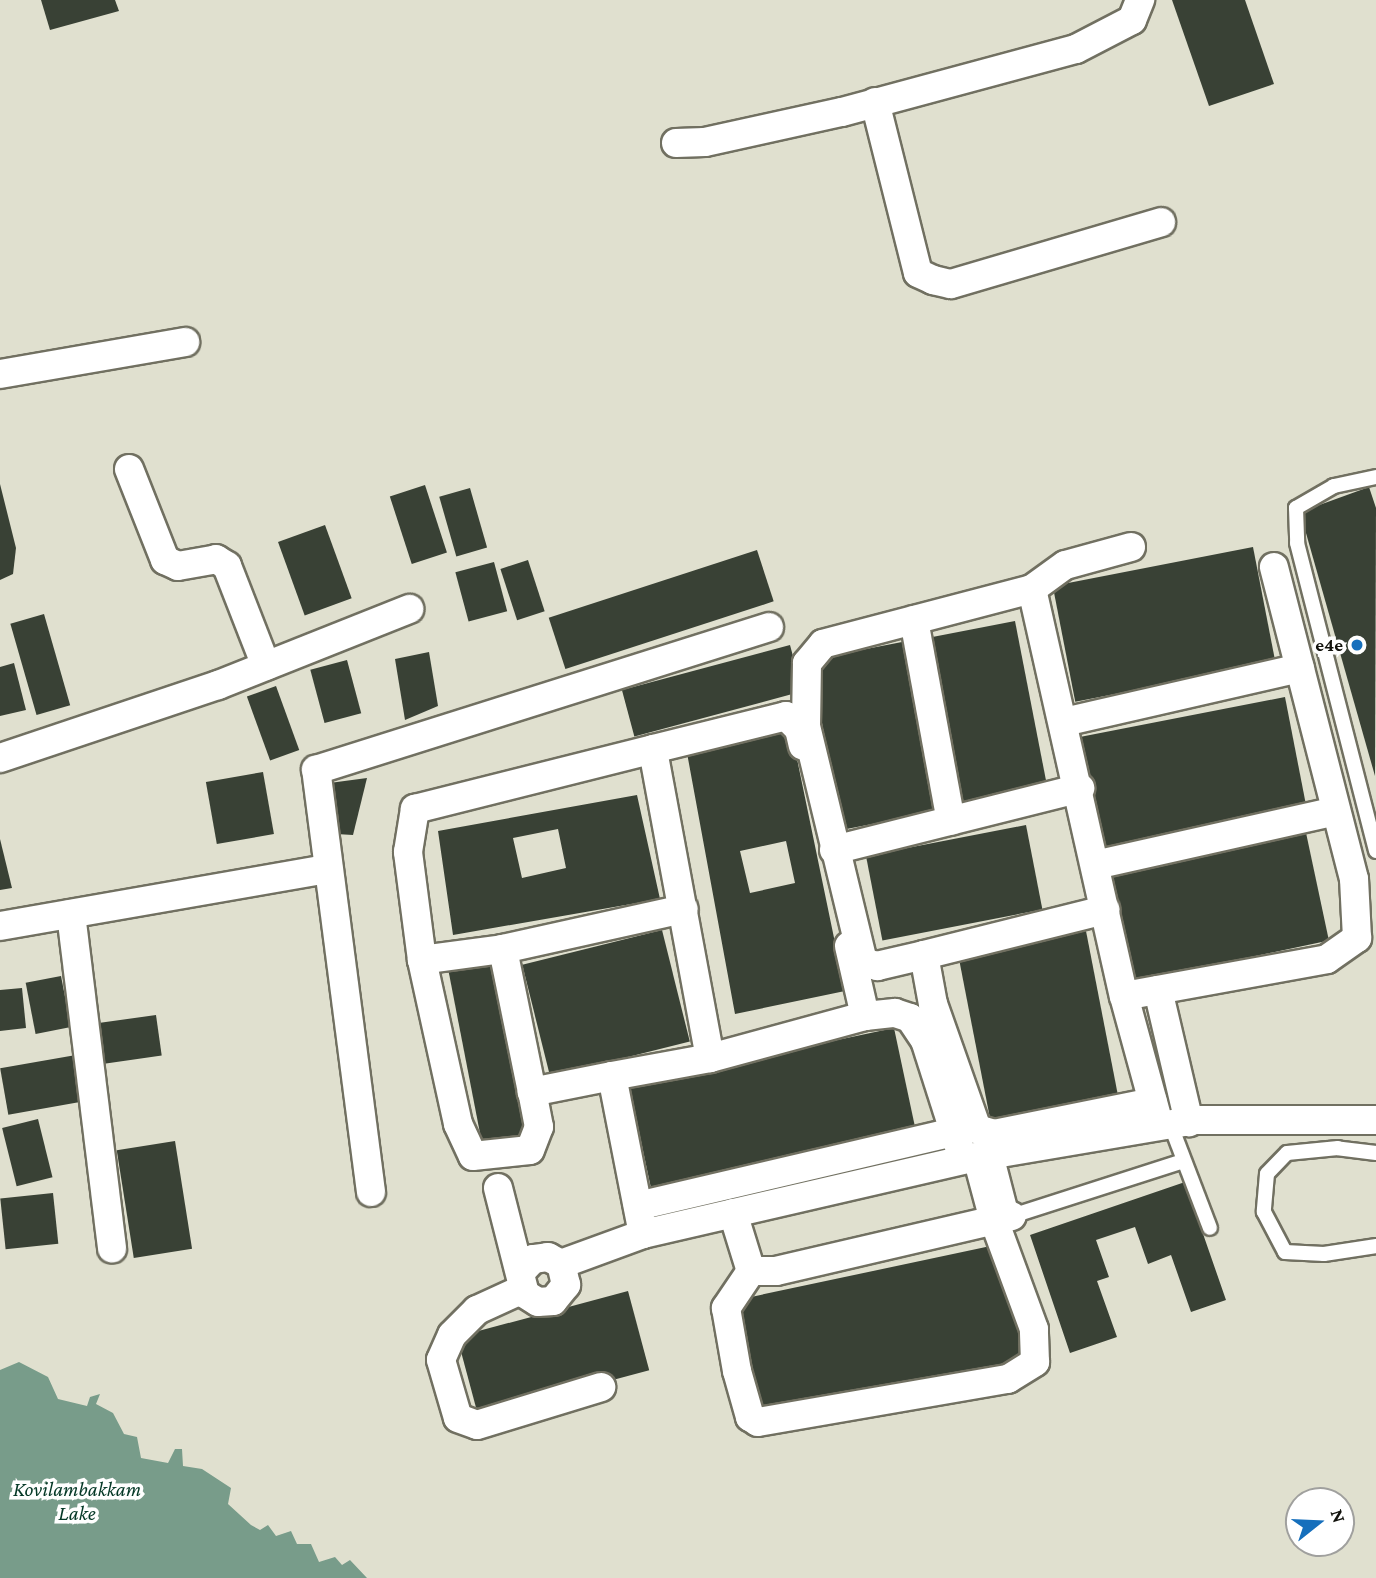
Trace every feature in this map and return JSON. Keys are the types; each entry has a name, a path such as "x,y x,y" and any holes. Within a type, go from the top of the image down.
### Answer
{"street":[{"path":"676,143 705,142 875,102 1076,49 1132,20 1140,0"},
{"path":"875,102 918,273 933,280 951,284 1161,222"},
{"path":"0,374 186,342"},
{"path":"129,469 165,560 178,566 216,559 227,566 266,666"},
{"path":"1105,910 877,966 863,962 806,726 807,663 823,644 1032,589 1065,565 1131,547"},
{"path":"1124,996 1327,959 1357,938 1354,880 1274,567"},
{"path":"1032,589 1080,788 1124,996 1153,1102 1173,1126"},
{"path":"0,758 60,742 266,666 409,609"},
{"path":"914,620 951,821"},
{"path":"371,1192 325,869 316,770 769,627"},
{"path":"1064,722 1300,668"},
{"path":"503,949 539,1127 530,1150 473,1156 458,1124 422,960 408,852 415,809 653,749 793,718 865,1016"},
{"path":"653,749 710,1058"},
{"path":"834,850 1080,788"},
{"path":"1095,865 1336,811"},
{"path":"0,926 325,869"},
{"path":"422,960 503,949 684,909"},
{"path":"71,914 112,1248"},
{"path":"924,955 933,1004 977,1129 994,1134 1153,1102"},
{"path":"1158,990 1173,1126"},
{"path":"532,1092 710,1058 865,1016 895,1013 910,1018 925,1040 954,1132 979,1157 1003,1218 1034,1329 1035,1362 1008,1380 758,1422 750,1417 740,1382 726,1308 751,1271"},
{"path":"612,1076 641,1220"},
{"path":"641,1220 733,1213 979,1157 1173,1126 1376,1119"},
{"path":"601,1387 477,1425 458,1418 441,1360 452,1335 477,1310 523,1280 541,1257 561,1264 641,1220 954,1132"},
{"path":"498,1188 511,1249 523,1280 538,1302 559,1297 566,1285 561,1264"},
{"path":"733,1213 751,1271"},
{"path":"751,1271 776,1271 1003,1218"}],"lane":[{"path":"1376,477 1334,486 1296,508 1297,543 1376,850"},
{"path":"1173,1126 1183,1161 1210,1228"},
{"path":"1376,1153 1338,1148 1287,1153 1267,1174 1264,1212 1285,1252 1324,1254 1376,1246"},
{"path":"1003,1218 1183,1161"}],"water":[{"name":"Kovilambakkam Lake","path":"19,1362 48,1377 58,1399 87,1406 90,1397 100,1394 96,1404 113,1413 124,1434 137,1437 141,1458 168,1463 175,1449 182,1449 183,1466 202,1469 231,1488 228,1504 251,1525 260,1530 268,1525 276,1536 291,1531 297,1544 311,1544 319,1562 335,1557 342,1565 350,1560 367,1578 0,1578 0,1370"}],"building":[{"path":"41,0 115,0 119,11 50,30"},
{"path":"1172,0 1245,0 1274,84 1209,106"},
{"path":"0,484 16,548 13,574 0,580"},
{"path":"425,485 447,553 412,564 390,496"},
{"name":"e4e","path":"1369,487 1376,508 1375,776 1300,512"},
{"path":"470,488 487,548 456,556 439,497"},
{"path":"325,525 352,598 305,615 278,542"},
{"path":"1253,547 1276,663 1075,702 1053,586"},
{"path":"757,550 774,601 565,669 549,618"},
{"path":"528,560 545,611 517,620 500,569"},
{"path":"494,562 507,611 469,622 455,572"},
{"path":"44,614 70,705 37,715 10,624"},
{"path":"1015,621 1048,789 957,806 925,639"},
{"path":"902,642 935,812 843,830 810,660"},
{"path":"790,645 802,691 634,736 622,690"},
{"path":"429,652 438,706 405,720 395,659"},
{"path":"347,660 361,713 325,723 310,670"},
{"path":"14,663 26,710 0,716 0,667"},
{"path":"276,686 299,750 270,761 247,697"},
{"path":"1285,697 1307,812 1102,852 1080,737"},
{"path":"790,725 845,991 735,1014 687,753","holes":["786,841 795,883 750,893 740,851"]},
{"path":"263,772 274,834 217,844 206,782"},
{"path":"367,778 353,835 336,834 322,784"},
{"path":"637,795 660,899 453,935 438,831","holes":["558,829 566,868 522,878 513,838"]},
{"path":"1026,825 1042,909 882,941 866,856"},
{"path":"1305,828 1329,940 1134,982 1110,869"},
{"path":"0,839 12,888 0,890"},
{"path":"662,930 690,1042 550,1076 522,965"},
{"path":"1086,931 1119,1102 992,1127 958,956"},
{"path":"492,959 527,1140 483,1148 448,968"},
{"path":"61,976 71,1027 36,1034 26,983"},
{"path":"22,988 26,1028 0,1031 0,990"},
{"path":"156,1015 162,1056 104,1064 99,1023"},
{"path":"894,1028 916,1133 651,1189 629,1084"},
{"path":"76,1055 84,1101 8,1115 0,1068"},
{"path":"38,1119 53,1177 17,1186 2,1128"},
{"path":"175,1141 192,1249 134,1258 117,1150"},
{"path":"1185,1182 1226,1300 1191,1312 1171,1255 1148,1264 1135,1227 1096,1240 1109,1277 1097,1281 1117,1337 1070,1353 1030,1235"},
{"path":"53,1193 58,1244 6,1249 0,1199"},
{"path":"1000,1244 1026,1364 761,1420 736,1300"},
{"path":"628,1291 649,1370 478,1416 457,1337"}],"place":[{"name":"e4e","path":"1357,645"}]}
